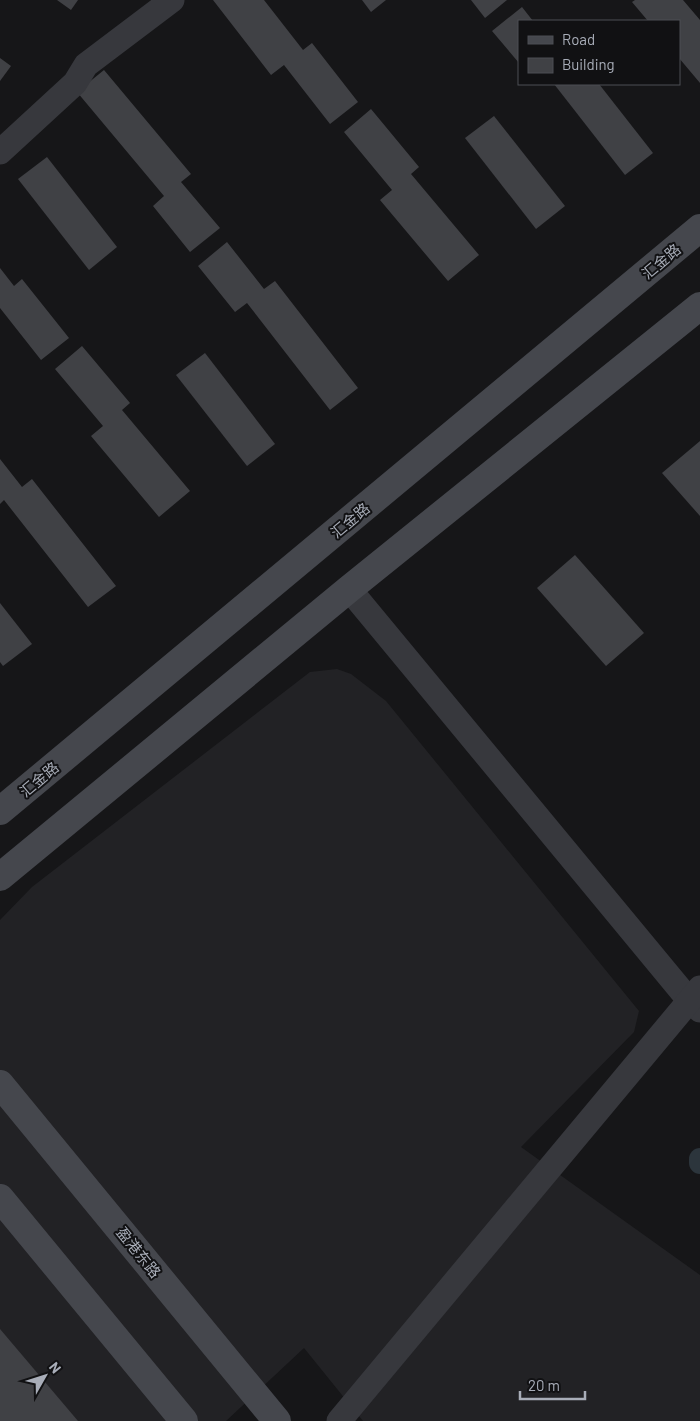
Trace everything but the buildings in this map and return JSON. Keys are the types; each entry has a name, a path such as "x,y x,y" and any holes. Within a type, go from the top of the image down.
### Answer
{"main road":[{"name":"汇金路","path":"0,811 700,228"},
{"path":"0,877 349,590 700,306"},
{"name":"盈港东路","path":"0,1084 277,1421"},
{"path":"0,1198 184,1421"}],"street":[{"path":"0,152 75,83 86,65 172,0"},
{"path":"339,1421 360,1399 696,999 349,590"}],"shaded area":[{"path":"337,669 351,674 386,701 639,1011 634,1032 521,1147 700,1275 700,1421 363,1421 304,1348 226,1421 0,1421 0,920 32,887 310,672"}]}
